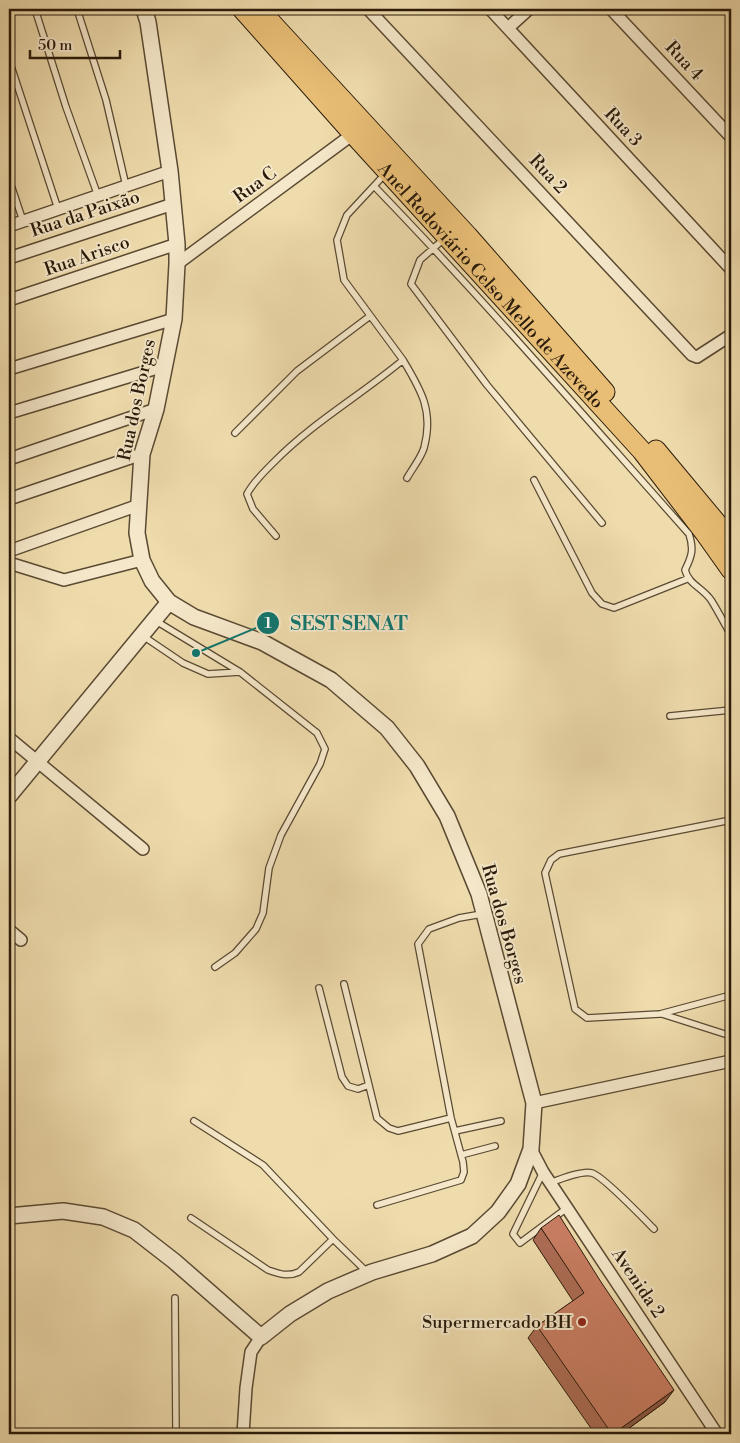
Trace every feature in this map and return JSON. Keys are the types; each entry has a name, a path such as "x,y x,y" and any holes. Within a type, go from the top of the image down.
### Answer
{"highway":[{"name":"Anel Rodoviário Celso Mello de Azevedo","path":"242,9 388,172 440,242 642,451 731,570"},
{"name":"Anel Rodoviário Celso Mello de Azevedo","path":"259,9 468,236 644,436 731,540"}],"street":[{"name":"Rua dos Borges","path":"144,9 148,22 170,171 177,244 177,264 174,319 156,409 142,454 137,533 142,560 152,581 169,602 194,617 262,642 330,680 387,728 417,766 447,816 479,894 534,1104 532,1149 518,1184 498,1212 472,1236 432,1254 369,1274 328,1291 290,1314 261,1337 250,1352 243,1434"},
{"name":"Rua 2","path":"368,9 692,355 697,358 731,336"},
{"name":"Rua 3","path":"490,9 731,269"},
{"path":"508,28 529,9"},
{"name":"Rua 4","path":"611,9 731,137"},
{"name":"Rua C","path":"177,264 353,134"},
{"path":"9,226 170,171"},
{"name":"Rua da Paixão","path":"9,258 173,204"},
{"name":"Rua Arisco","path":"9,300 177,244"},
{"path":"9,369 174,319"},
{"path":"9,413 164,366"},
{"path":"9,459 156,409"},
{"path":"9,499 142,454"},
{"path":"9,551 139,505"},
{"path":"9,563 64,580 142,560"},
{"path":"9,796 169,602"},
{"path":"9,738 143,849"},
{"path":"9,930 21,940"},
{"path":"534,1104 731,1061"},
{"name":"Avenida 2","path":"532,1149 550,1183 718,1434"},
{"path":"9,1216 63,1211 103,1217 134,1230 174,1261 261,1337"}],"lane":[{"path":"34,9 98,196"},
{"path":"77,9 106,100 126,186"},
{"path":"9,60 58,209"},
{"path":"388,172 347,215 336,240 344,280 403,360 422,393 428,417 424,448 407,478"},
{"path":"9,180 23,221"},
{"path":"374,186 440,242 571,399 689,534 693,547 685,570 687,579 704,590 731,635"},
{"path":"440,242 420,260 411,284 481,377 602,523"},
{"path":"236,433 297,371 370,316"},
{"path":"276,536 252,509 247,494 252,484 293,442 403,360"},
{"path":"534,480 592,593 602,604 614,608 687,579"},
{"path":"154,620 240,672 317,733 325,749 320,764 281,836 269,868 263,913 256,929 235,953 215,967"},
{"path":"141,635 183,663 208,674 240,672"},
{"path":"670,716 731,710"},
{"path":"731,820 558,854 551,860 545,873 575,1009 587,1018 660,1014 731,995"},
{"path":"377,1204 461,1180 464,1172 451,1118 418,944 429,929 459,918 484,914"},
{"path":"344,984 377,1118 389,1128 398,1130 451,1118"},
{"path":"319,988 342,1077 348,1086 358,1089 369,1085"},
{"path":"660,1014 731,1036"},
{"path":"194,1121 263,1165 369,1274"},
{"path":"455,1131 500,1121"},
{"path":"461,1155 495,1146"},
{"path":"543,1172 513,1234 520,1243 567,1208"},
{"path":"550,1183 579,1173 592,1172 603,1180 654,1229"},
{"path":"191,1218 268,1270 281,1274 293,1275 300,1272 333,1239"},
{"path":"175,1298 176,1434"},
{"path":"351,1434 359,1433"}],"building":[{"name":"Supermercado BH","path":"559,1215 601,1282 674,1390 613,1434 537,1326 584,1293 541,1228"}],"place":[{"name":"SEST SENAT","path":"196,653"},
{"name":"Supermercado BH","path":"582,1322"}]}
